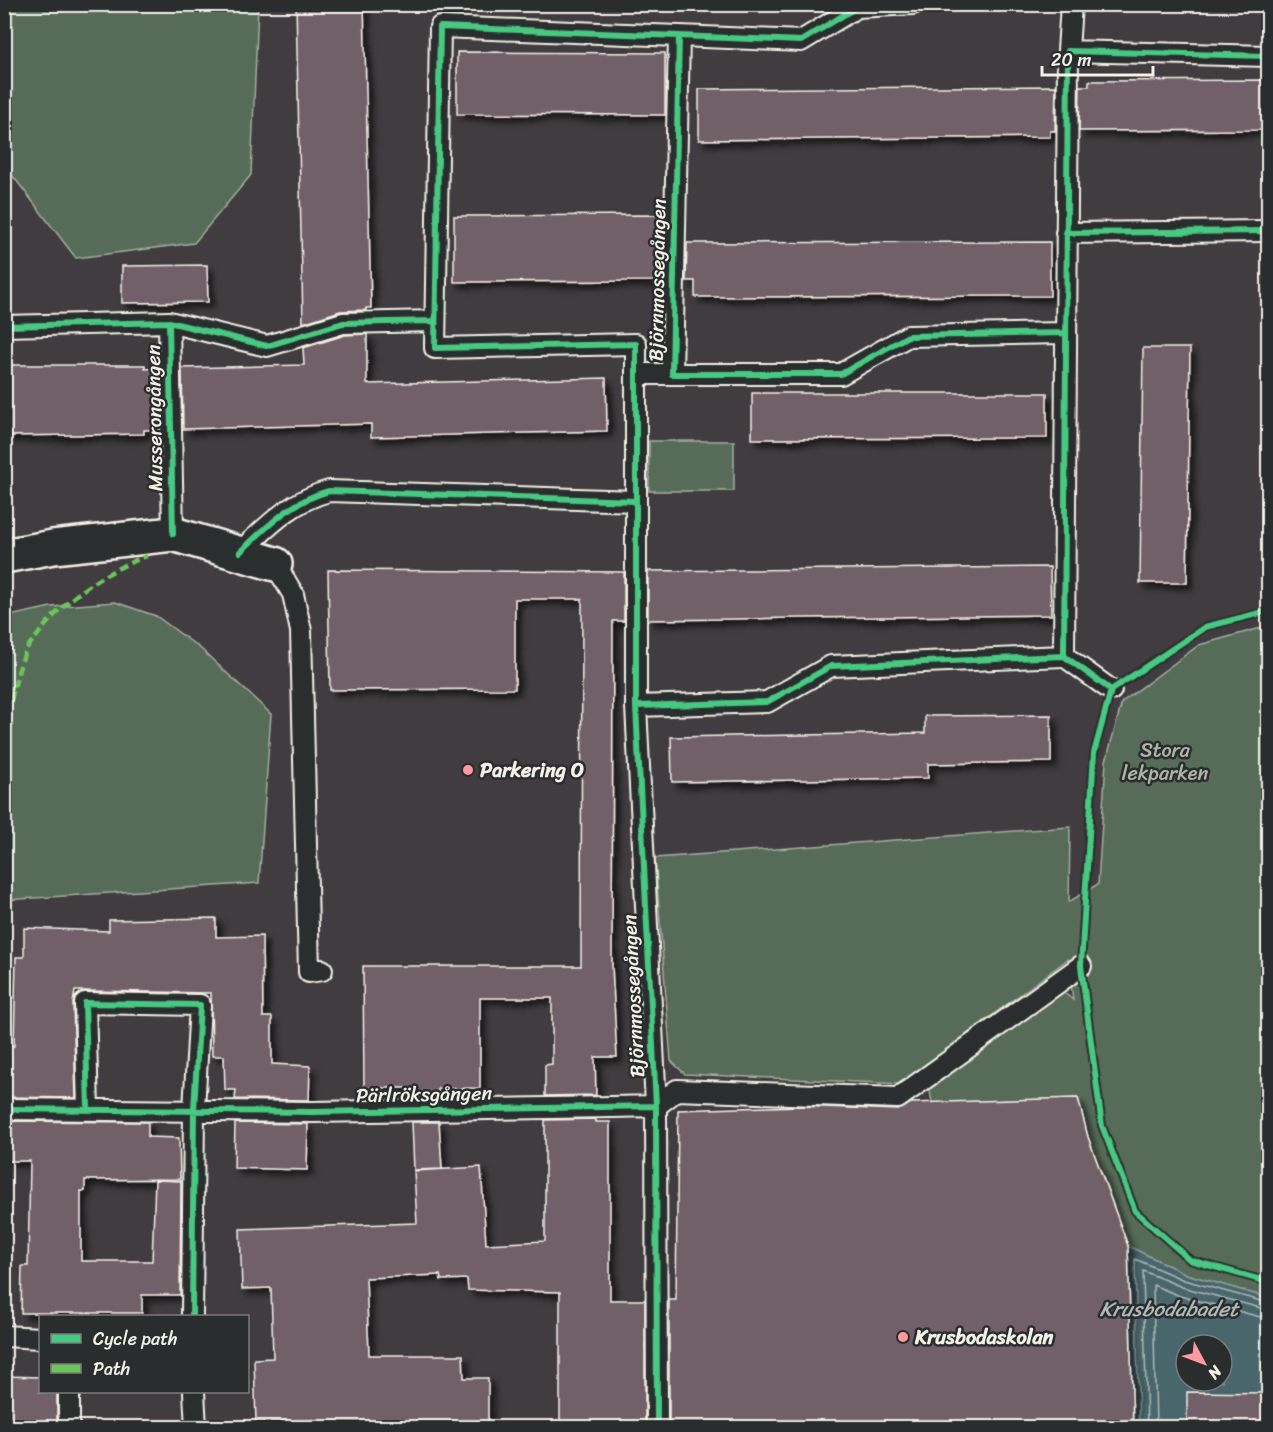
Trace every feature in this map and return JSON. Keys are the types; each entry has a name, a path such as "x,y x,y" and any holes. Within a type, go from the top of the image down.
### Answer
{"street":[{"path":"4,556 53,547 173,534 275,564"}],"lane":[{"name":"Björnmossegången","path":"657,1428 656,1106 636,706 636,344 435,348 440,27 801,41 857,7 913,4"},
{"path":"1064,656 1066,233 1068,51 1071,4"},
{"name":"Björnmossegången","path":"672,374 679,36"},
{"path":"1068,51 1269,56"},
{"path":"1066,233 1269,231"},
{"path":"169,322 267,346 343,323 435,321"},
{"name":"Musserongången","path":"4,326 169,322 173,534"},
{"name":"Björnmossegången","path":"636,374 841,374 908,336 1065,333"},
{"path":"240,552 288,508 311,496 328,491 636,501"},
{"path":"275,564 293,594 301,631 309,972 322,970"},
{"path":"636,706 767,702 831,666 1064,656 1111,690"},
{"path":"656,1106 677,1090 898,1098 1080,966"},
{"path":"88,1109 85,1003 200,1005 194,1110 192,1315"},
{"name":"Pärlröksgången","path":"4,1109 314,1112 656,1106"},
{"path":"4,1336 39,1338"},
{"path":"69,1393 69,1428"},
{"path":"194,1393 196,1428"}],"green space":[{"path":"8,5 258,5 251,175 194,243 76,258 6,167"},
{"path":"649,441 734,441 734,491 649,491"},
{"path":"115,602 156,616 201,649 271,714 259,883 5,900 5,617 51,607"},
{"name":"Stora lekparken","path":"1268,626 1268,1298 1186,1274 1128,1246 1088,1137 1078,1098 932,1103 930,1091 935,1079 1062,991 1073,1000 1068,959 900,1084 685,1074 671,1061 655,858 1070,827 1069,902 1098,884 1106,761 1122,702 1199,645"}],"water":[{"name":"Krusbodabadet","path":"1128,1246 1186,1274 1268,1298 1268,1427 1133,1427"}],"building":[{"path":"296,4 364,4 371,308 340,311 303,323"},
{"path":"457,52 665,53 665,115 457,114"},
{"path":"1269,80 1269,130 1079,131 1080,86 1089,86 1089,81"},
{"path":"1056,86 1055,131 1050,131 1050,137 699,140 699,89"},
{"path":"660,215 662,281 454,282 454,216"},
{"path":"1050,242 1050,296 695,297 695,281 686,281 687,243"},
{"path":"207,265 208,302 122,303 122,266"},
{"path":"367,334 367,384 606,378 607,431 371,437 371,424 183,429 182,368 304,365 303,348 345,335"},
{"path":"1143,348 1190,348 1187,583 1140,583"},
{"path":"4,365 145,365 145,369 158,368 159,430 144,430 144,434 4,436"},
{"path":"752,393 1047,393 1047,438 752,439"},
{"path":"1050,567 1051,615 648,620 648,571"},
{"path":"328,570 624,572 624,621 613,621 612,966 617,1057 595,1057 596,1095 545,1096 545,1065 552,1064 552,998 480,998 480,1088 438,1089 438,1098 410,1098 410,1088 364,1088 363,966 581,966 582,599 515,599 515,689 330,690"},
{"path":"1051,715 1051,762 928,764 928,778 672,782 671,737 925,733 925,716"},
{"path":"216,918 216,937 262,936 263,1017 272,1017 272,1064 310,1066 309,1100 235,1099 236,1090 225,1090 224,1056 212,1056 211,993 85,991 75,991 73,1003 76,1098 4,1097 4,1046 14,1046 16,957 24,957 24,928 109,931 109,920"},
{"name":"Krusbodaskolan","path":"1078,1098 1088,1137 1128,1246 1133,1428 674,1428 674,1423 669,1423 669,1300 676,1300 678,1110 800,1106 898,1110 911,1103"},
{"path":"596,1119 596,1122 610,1122 610,1300 645,1300 645,1423 610,1423 610,1428 560,1428 560,1292 468,1290 467,1279 441,1280 440,1275 366,1278 369,1355 463,1355 464,1378 488,1378 488,1428 439,1428 439,1422 316,1424 316,1420 256,1422 254,1359 273,1358 271,1288 242,1289 240,1229 417,1223 414,1171 481,1167 486,1244 545,1241 545,1120"},
{"path":"4,1121 148,1122 148,1137 179,1138 180,1179 85,1180 85,1191 81,1191 81,1261 152,1261 155,1180 181,1181 180,1295 142,1295 142,1313 21,1313 22,1266 28,1266 30,1161 6,1161"},
{"path":"412,1122 439,1122 442,1169 414,1170"},
{"path":"235,1123 308,1124 307,1170 234,1168"},
{"path":"4,1376 39,1377 39,1393 57,1393 57,1428 4,1428"},
{"path":"1187,1393 1269,1393 1269,1428 1187,1428"}],"marked path":[{"path":"4,726 26,650 51,619 88,586 116,569 147,556"}],"cycle path":[{"path":"679,36 801,41 857,7 913,4"},
{"path":"657,1428 656,1106 636,706 636,344 435,348 440,27 679,36 672,374 841,374 908,336 1065,333"},
{"path":"1111,690 1064,656 1068,51 1268,56"},
{"path":"1066,233 1268,231"},
{"path":"169,322 267,346 343,323 435,321"},
{"path":"4,326 169,322 173,534"},
{"path":"240,552 270,524 292,508 315,495 329,491 636,501"},
{"path":"1268,611 1205,627 1111,690 1094,753 1081,966 1102,1126 1135,1211 1190,1260 1268,1282"},
{"path":"636,706 767,702 831,666 1064,656"},
{"path":"88,1109 85,1003 200,1005 194,1110 192,1315"},
{"path":"4,1109 313,1112 656,1106"}],"place":[{"name":"Parkering O","path":"468,770"},
{"name":"Krusbodaskolan","path":"903,1337"}]}
